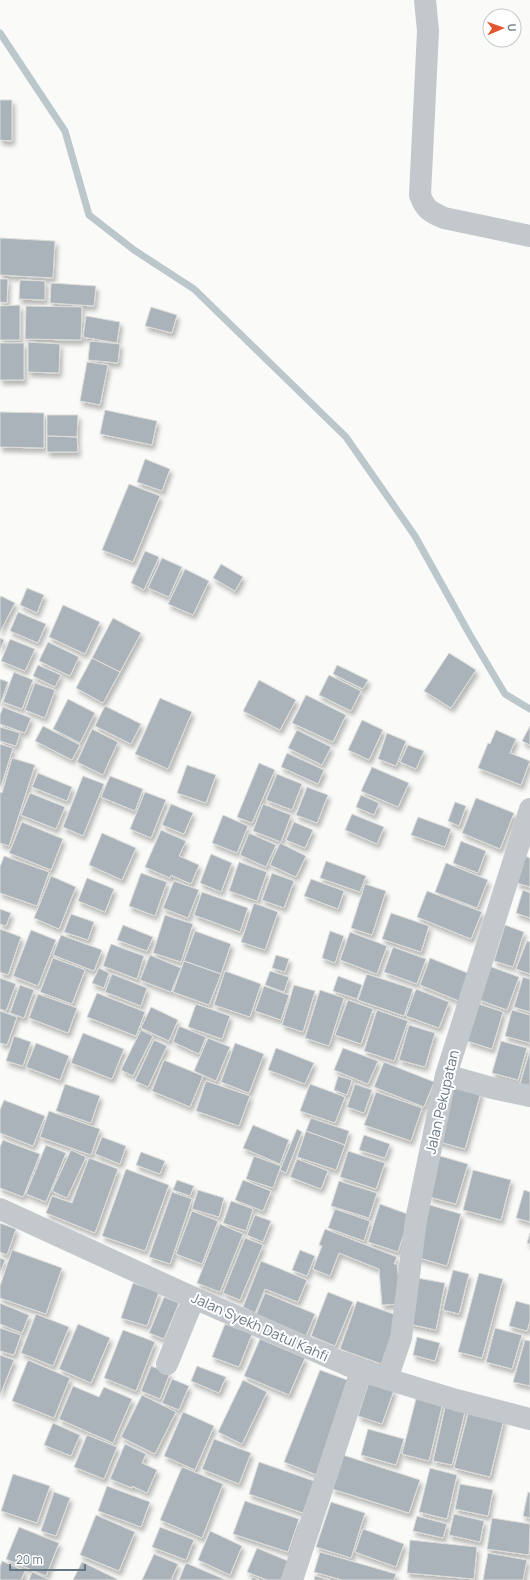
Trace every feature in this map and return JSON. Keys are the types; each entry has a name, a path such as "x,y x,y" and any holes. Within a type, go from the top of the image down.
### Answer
{"street":[{"path":"425,0 428,31 420,195 424,206 432,213 444,218 530,236"},
{"name":"Jalan Pekupatan","path":"387,1379 401,1338 416,1220 446,1075 530,808"},
{"path":"446,1075 492,1088 530,1096"},
{"name":"Jalan Syekh Datul Kahfi","path":"0,1209 194,1298 361,1371 456,1400 530,1419"},
{"path":"167,1364 194,1298"},
{"path":"292,1580 361,1371"}],"building":[{"path":"0,100 12,100 12,141 0,140"},
{"path":"0,238 55,241 53,278 0,275"},
{"path":"0,279 8,279 7,303 0,302"},
{"path":"20,280 45,281 45,300 19,299"},
{"path":"51,283 96,286 94,306 50,303"},
{"path":"20,305 20,340 0,340 0,306"},
{"path":"26,306 82,307 81,340 25,339"},
{"path":"151,307 177,315 172,333 145,326"},
{"path":"86,316 120,322 117,343 83,337"},
{"path":"90,341 120,344 118,363 88,360"},
{"path":"28,342 60,344 59,373 28,372"},
{"path":"0,343 24,343 24,380 0,380"},
{"path":"87,362 108,365 100,405 80,401"},
{"path":"105,410 157,421 152,445 100,434"},
{"path":"0,412 44,413 44,448 0,447"},
{"path":"47,415 78,415 77,437 47,436"},
{"path":"47,436 77,437 78,452 47,452"},
{"path":"145,459 170,469 162,491 137,482"},
{"path":"129,484 160,496 133,562 102,550"},
{"path":"145,551 159,557 144,590 131,583"},
{"path":"162,558 182,567 169,597 148,588"},
{"path":"221,564 243,577 235,591 213,578"},
{"path":"185,569 209,581 193,615 168,604"},
{"path":"27,588 44,595 37,613 20,605"},
{"path":"1,596 15,603 0,632 0,598"},
{"path":"63,605 100,622 85,654 49,637"},
{"path":"18,612 46,624 38,643 10,631"},
{"path":"113,618 141,633 120,672 92,658"},
{"path":"0,638 4,640 0,650"},
{"path":"10,639 35,649 25,671 1,661"},
{"path":"48,642 79,657 70,676 39,661"},
{"path":"449,653 476,670 451,708 424,691"},
{"path":"92,658 120,672 103,703 76,688"},
{"path":"38,665 61,675 55,687 33,676"},
{"path":"337,665 368,680 363,689 333,674"},
{"path":"14,672 33,680 22,709 3,702"},
{"path":"329,675 361,691 351,711 319,695"},
{"path":"0,679 8,682 0,705"},
{"path":"259,680 296,700 280,730 243,711"},
{"path":"35,683 55,690 45,718 25,710"},
{"path":"306,695 346,715 333,742 292,723"},
{"path":"160,698 192,712 168,769 135,754"},
{"path":"68,699 95,713 80,743 53,729"},
{"path":"105,706 141,724 131,744 95,726"},
{"path":"3,707 31,718 25,733 0,724 0,715"},
{"path":"362,720 383,730 369,760 348,750"},
{"path":"43,726 80,745 72,760 35,741"},
{"path":"530,726 530,745 522,741"},
{"path":"0,727 20,733 16,746 0,741"},
{"path":"92,729 118,742 103,775 77,762"},
{"path":"297,730 331,747 322,765 288,748"},
{"path":"496,730 516,739 510,753 530,761 521,785 478,768 488,743 490,744"},
{"path":"387,733 406,741 396,766 378,759"},
{"path":"0,744 13,748 1,786 0,786"},
{"path":"408,745 424,751 416,769 400,762"},
{"path":"287,753 324,770 318,784 281,767"},
{"path":"12,758 35,765 9,846 0,843 0,792 2,793"},
{"path":"259,763 275,770 252,823 237,817"},
{"path":"187,765 216,775 206,803 177,793"},
{"path":"372,767 409,783 398,807 361,791"},
{"path":"38,773 72,787 67,801 32,787"},
{"path":"277,774 302,784 292,810 266,800"},
{"path":"83,776 104,784 83,836 63,827"},
{"path":"110,776 143,789 135,811 101,797"},
{"path":"307,787 328,795 317,823 296,815"},
{"path":"145,792 166,800 151,838 130,829"},
{"path":"30,793 65,807 56,829 21,815"},
{"path":"361,795 379,803 374,815 356,807"},
{"path":"476,798 514,813 500,849 462,833"},
{"path":"455,802 466,806 459,826 448,821"},
{"path":"171,804 193,813 184,834 162,825"},
{"path":"263,804 291,815 281,842 253,831"},
{"path":"352,814 384,827 377,844 345,830"},
{"path":"223,815 248,826 237,853 212,843"},
{"path":"418,817 451,829 445,847 411,835"},
{"path":"22,822 63,839 51,870 9,853"},
{"path":"294,822 313,830 305,848 286,840"},
{"path":"161,830 186,841 179,856 199,865 191,884 171,875 170,878 145,867"},
{"path":"102,833 136,848 122,880 89,865"},
{"path":"249,833 276,845 266,867 240,855"},
{"path":"461,841 486,851 478,873 453,863"},
{"path":"280,843 306,856 296,877 270,865"},
{"path":"211,854 232,863 221,892 200,883"},
{"path":"4,856 49,872 37,906 0,893 0,867"},
{"path":"525,856 530,858 530,887 517,883"},
{"path":"326,861 366,876 360,892 320,878"},
{"path":"239,862 267,872 257,901 229,891"},
{"path":"446,863 488,880 477,908 435,892"},
{"path":"141,873 167,882 155,916 129,906"},
{"path":"272,873 294,881 284,908 262,900"},
{"path":"51,876 76,887 59,929 34,918"},
{"path":"87,878 114,889 105,912 78,901"},
{"path":"311,879 344,891 338,909 304,896"},
{"path":"174,881 199,890 188,918 163,908"},
{"path":"365,884 386,891 372,935 351,928"},
{"path":"523,890 530,893 530,918 516,913"},
{"path":"427,891 482,912 471,939 417,917"},
{"path":"202,892 248,908 240,932 194,915"},
{"path":"254,903 278,912 265,950 241,942"},
{"path":"0,909 11,913 6,926 0,924"},
{"path":"391,913 429,926 421,952 382,939"},
{"path":"71,914 94,922 88,940 64,932"},
{"path":"165,915 193,924 181,962 153,953"},
{"path":"123,925 153,937 147,951 117,940"},
{"path":"505,925 524,932 513,967 494,961"},
{"path":"0,929 21,937 8,975 0,972"},
{"path":"31,930 56,940 38,986 13,976"},
{"path":"195,931 231,944 221,974 184,961"},
{"path":"330,931 344,936 335,963 322,958"},
{"path":"350,932 387,946 377,974 340,960"},
{"path":"61,935 102,950 94,971 53,955"},
{"path":"527,941 530,942 530,974 516,969"},
{"path":"111,944 144,956 137,979 103,966"},
{"path":"393,947 426,959 417,984 384,972"},
{"path":"150,955 181,968 171,992 140,980"},
{"path":"276,955 289,959 285,972 272,968"},
{"path":"53,958 85,970 72,1004 40,992"},
{"path":"430,958 470,974 459,1001 420,985"},
{"path":"184,961 221,974 209,1005 173,992"},
{"path":"489,966 519,977 507,1010 477,999"},
{"path":"99,968 109,973 104,988 92,983"},
{"path":"225,971 261,984 250,1017 214,1005"},
{"path":"270,971 289,977 284,992 265,985"},
{"path":"112,974 147,988 141,1006 105,992"},
{"path":"367,974 413,989 404,1016 358,1000"},
{"path":"338,976 362,985 357,999 333,991"},
{"path":"523,977 530,979 530,1012 514,1007"},
{"path":"0,978 16,984 6,1011 0,1009"},
{"path":"20,985 34,990 24,1018 10,1013"},
{"path":"294,985 315,991 303,1032 282,1025"},
{"path":"264,986 289,995 281,1020 255,1011"},
{"path":"416,989 449,1002 439,1028 406,1016"},
{"path":"320,990 344,998 329,1046 305,1038"},
{"path":"97,993 145,1012 136,1036 87,1017"},
{"path":"38,994 77,1008 68,1033 29,1018"},
{"path":"348,1000 373,1009 361,1044 335,1035"},
{"path":"196,1004 230,1016 222,1039 188,1027"},
{"path":"479,1004 503,1012 492,1049 467,1041"},
{"path":"151,1007 178,1020 169,1041 141,1028"},
{"path":"377,1010 408,1021 394,1061 364,1051"},
{"path":"512,1010 530,1015 530,1043 505,1036"},
{"path":"0,1011 17,1017 7,1045 0,1043"},
{"path":"409,1025 435,1033 425,1067 399,1060"},
{"path":"179,1026 206,1037 199,1054 173,1042"},
{"path":"141,1030 153,1036 133,1076 121,1070"},
{"path":"83,1033 124,1049 112,1079 71,1063"},
{"path":"14,1036 31,1042 23,1066 6,1061"},
{"path":"208,1038 230,1047 216,1081 194,1071"},
{"path":"154,1040 167,1046 148,1087 135,1081"},
{"path":"501,1041 527,1048 518,1080 492,1073"},
{"path":"36,1043 69,1056 60,1080 26,1067"},
{"path":"235,1043 264,1054 249,1093 221,1082"},
{"path":"276,1048 314,1063 305,1084 268,1070"},
{"path":"343,1048 378,1061 368,1084 334,1070"},
{"path":"530,1050 530,1087 520,1084"},
{"path":"164,1060 203,1076 190,1107 152,1091"},
{"path":"384,1062 434,1082 424,1107 374,1087"},
{"path":"338,1076 352,1080 347,1095 334,1090"},
{"path":"206,1081 250,1096 239,1126 196,1111"},
{"path":"65,1084 100,1096 91,1123 56,1111"},
{"path":"310,1084 345,1097 335,1123 300,1111"},
{"path":"355,1084 372,1090 364,1113 347,1107"},
{"path":"452,1084 481,1092 465,1149 436,1141"},
{"path":"376,1092 422,1108 411,1141 364,1125"},
{"path":"4,1100 45,1116 33,1146 0,1133 0,1110"},
{"path":"49,1111 100,1129 91,1155 40,1137"},
{"path":"311,1118 349,1131 345,1145 306,1131"},
{"path":"253,1125 289,1140 280,1164 243,1148"},
{"path":"297,1129 302,1132 286,1173 280,1170"},
{"path":"306,1131 345,1145 336,1170 297,1157"},
{"path":"364,1135 390,1144 385,1158 359,1150"},
{"path":"102,1137 126,1146 120,1164 95,1154"},
{"path":"3,1140 40,1154 23,1197 0,1188 0,1147"},
{"path":"46,1145 66,1153 46,1202 26,1194"},
{"path":"71,1150 86,1157 67,1198 52,1191"},
{"path":"348,1151 385,1163 376,1189 340,1177"},
{"path":"141,1152 165,1161 160,1174 136,1165"},
{"path":"254,1156 281,1166 273,1188 246,1179"},
{"path":"440,1156 468,1164 456,1204 429,1197"},
{"path":"89,1158 118,1169 95,1233 46,1213 52,1196 72,1203"},
{"path":"297,1159 328,1171 321,1189 290,1177"},
{"path":"126,1169 169,1185 145,1251 102,1236"},
{"path":"473,1170 511,1180 501,1220 463,1210"},
{"path":"177,1180 194,1186 190,1196 173,1190"},
{"path":"243,1180 271,1191 263,1211 235,1200"},
{"path":"339,1181 377,1193 369,1218 331,1206"},
{"path":"198,1190 224,1198 219,1217 192,1209"},
{"path":"524,1190 530,1192 530,1222 516,1218"},
{"path":"172,1192 192,1199 170,1264 149,1257"},
{"path":"231,1201 253,1209 246,1231 223,1223"},
{"path":"380,1204 410,1215 398,1252 368,1242"},
{"path":"430,1205 461,1214 447,1266 416,1257"},
{"path":"335,1209 370,1221 364,1241 328,1228"},
{"path":"192,1211 218,1221 202,1264 176,1254"},
{"path":"255,1215 271,1221 263,1242 247,1235"},
{"path":"0,1223 16,1229 7,1255 0,1252"},
{"path":"220,1224 243,1234 220,1292 197,1283"},
{"path":"325,1229 397,1257 394,1264 397,1264 401,1304 382,1305 379,1269 339,1253 330,1276 313,1269 322,1246 319,1245"},
{"path":"530,1233 530,1244 527,1243"},
{"path":"245,1238 263,1245 240,1300 223,1293"},
{"path":"12,1250 62,1268 46,1314 0,1298 0,1286"},
{"path":"300,1250 315,1256 307,1276 292,1270"},
{"path":"0,1258 5,1260 0,1273"},
{"path":"261,1261 307,1280 298,1302 265,1289 255,1313 243,1307"},
{"path":"453,1270 469,1274 459,1314 443,1310"},
{"path":"479,1273 503,1279 482,1358 458,1352"},
{"path":"417,1278 445,1283 436,1330 409,1324"},
{"path":"133,1283 159,1292 147,1326 121,1318"},
{"path":"328,1292 353,1302 335,1346 311,1336"},
{"path":"265,1293 315,1314 306,1336 256,1315"},
{"path":"164,1297 179,1303 164,1339 149,1333"},
{"path":"357,1301 402,1317 384,1365 340,1349"},
{"path":"516,1301 530,1305 530,1321 527,1331 509,1326"},
{"path":"0,1303 29,1315 22,1333 0,1324"},
{"path":"36,1314 69,1327 53,1366 21,1353"},
{"path":"78,1324 110,1338 91,1383 59,1369"},
{"path":"225,1324 252,1334 239,1367 212,1357"},
{"path":"0,1328 21,1335 14,1355 0,1351"},
{"path":"495,1328 522,1335 512,1369 486,1362"},
{"path":"123,1330 155,1342 136,1391 104,1378"},
{"path":"417,1337 440,1343 435,1361 413,1355"},
{"path":"260,1339 305,1358 289,1395 244,1376"},
{"path":"525,1340 530,1341 530,1386 513,1382"},
{"path":"0,1355 14,1360 0,1395"},
{"path":"28,1360 70,1378 54,1418 12,1401"},
{"path":"151,1366 170,1373 160,1399 141,1391"},
{"path":"197,1366 226,1377 219,1393 191,1381"},
{"path":"320,1370 355,1383 319,1476 284,1462"},
{"path":"172,1379 189,1386 179,1410 162,1403"},
{"path":"243,1380 267,1392 242,1444 218,1432"},
{"path":"369,1382 394,1390 382,1424 358,1416"},
{"path":"73,1386 99,1397 104,1387 132,1399 113,1443 59,1419"},
{"path":"142,1395 176,1412 155,1454 121,1437"},
{"path":"417,1395 443,1402 429,1461 402,1454"},
{"path":"446,1403 466,1407 452,1465 433,1461"},
{"path":"469,1410 504,1419 490,1477 454,1468"},
{"path":"183,1412 214,1426 195,1470 164,1456"},
{"path":"53,1423 80,1435 71,1456 44,1445"},
{"path":"368,1429 404,1439 396,1465 361,1455"},
{"path":"87,1435 117,1447 104,1479 74,1467"},
{"path":"214,1439 251,1453 239,1484 202,1469"},
{"path":"125,1444 146,1454 142,1463 157,1470 147,1493 132,1486 132,1488 110,1479"},
{"path":"343,1455 420,1480 409,1513 332,1489"},
{"path":"259,1462 314,1481 303,1513 249,1494"},
{"path":"182,1467 223,1484 202,1538 160,1520"},
{"path":"430,1468 457,1475 447,1519 419,1512"},
{"path":"13,1474 50,1486 37,1523 1,1511"},
{"path":"460,1484 493,1490 488,1516 455,1509"},
{"path":"107,1486 150,1502 141,1527 98,1511"},
{"path":"54,1492 70,1498 56,1536 41,1531"},
{"path":"528,1492 530,1493 530,1518 523,1516"},
{"path":"245,1501 299,1519 288,1552 233,1534"},
{"path":"331,1502 365,1513 351,1558 316,1547"},
{"path":"454,1514 484,1521 480,1542 449,1535"},
{"path":"96,1515 135,1532 119,1571 80,1555"},
{"path":"417,1516 447,1524 443,1538 413,1531"},
{"path":"492,1518 530,1524 529,1555 487,1549"},
{"path":"19,1527 59,1543 46,1576 6,1559"},
{"path":"160,1527 194,1540 186,1560 152,1547"},
{"path":"363,1529 404,1544 396,1567 355,1552"},
{"path":"210,1531 242,1546 230,1575 198,1560"},
{"path":"410,1540 477,1547 474,1579 407,1573"},
{"path":"257,1548 288,1561 281,1580 267,1580 247,1572"},
{"path":"320,1552 396,1574 394,1580 342,1580 314,1572"},
{"path":"488,1553 527,1560 523,1580 483,1580"},
{"path":"154,1554 178,1564 171,1580 142,1580"},
{"path":"2,1561 25,1571 21,1580 0,1580 0,1567"},
{"path":"82,1562 117,1579 117,1580 73,1580"},
{"path":"186,1563 226,1580 179,1580"},
{"path":"32,1572 50,1580 29,1580"},
{"path":"315,1576 331,1580 314,1580"},
{"path":"253,1577 260,1580 251,1580"}],"waterway":[{"path":"0,33 65,131 89,215 134,250 194,289 346,437 415,536 470,635 505,694 530,709"}]}
